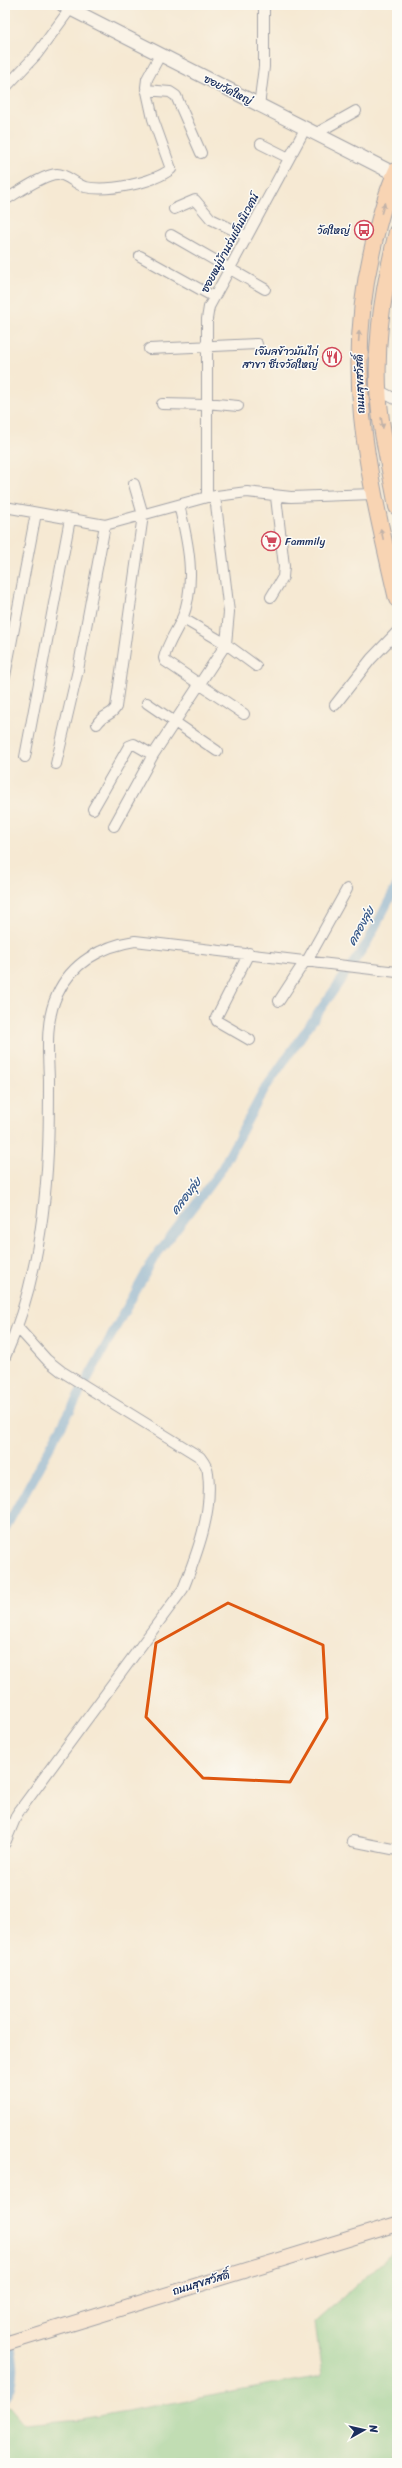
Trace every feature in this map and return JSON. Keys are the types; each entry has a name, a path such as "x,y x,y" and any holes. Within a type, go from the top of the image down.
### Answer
{"main road":[{"name":"ถนนสุขสวัสดิ์","path":"396,172 377,227 370,260 359,342 358,390 361,420 373,494 397,599"},
{"name":"ถนนสุขสวัสดิ์","path":"397,232 386,278 379,325 378,390 381,420 394,475 397,507"},
{"name":"ถนนสุขสวัสดิ์","path":"10,2342 397,2224"}],"street":[{"path":"259,106 264,67 264,5"},
{"path":"5,88 37,54 66,7"},
{"name":"ซอยวัดใหญ่","path":"66,7 259,106 396,172"},
{"path":"5,200 40,180 56,174 79,185 96,188 137,183 152,179 171,169 171,165 153,118 146,90 147,79 160,55"},
{"path":"146,90 170,92 176,96 201,154"},
{"path":"310,131 356,111"},
{"name":"ซอยหมู่บ้านร่มเย็นนิเวศน์","path":"226,644 229,605 211,496 206,404 207,319 214,297 246,236 289,158 310,131"},
{"path":"261,144 289,158"},
{"path":"174,209 194,200 211,219 246,236"},
{"path":"171,236 265,289"},
{"path":"140,256 214,297"},
{"path":"149,349 257,344"},
{"path":"378,390 397,400"},
{"path":"162,404 238,406"},
{"path":"97,724 101,717 114,711 116,707 143,515 134,484"},
{"path":"5,507 105,525 211,496 247,492 276,497 373,494"},
{"path":"271,597 283,577 284,566 276,497"},
{"path":"180,505 190,558 190,580 182,618 164,658 165,662 244,714"},
{"path":"5,676 36,513"},
{"path":"25,757 70,519"},
{"path":"56,764 78,670 105,525"},
{"path":"182,618 226,644 256,666"},
{"path":"335,705 371,659 397,632"},
{"path":"114,826 153,755 226,644"},
{"path":"147,703 217,751"},
{"path":"93,809 129,746 134,744 153,755"},
{"path":"279,1001 306,961 347,889"},
{"path":"5,1357 18,1328 32,1271 42,1218 48,1153 48,1043 51,1010 57,994 70,975 92,954 114,944 135,941 249,953 397,972"},
{"path":"249,953 216,1018 217,1022 250,1040"},
{"path":"5,1843 17,1814 183,1589 199,1546 207,1504 208,1472 200,1457 61,1372 47,1360 18,1328"},
{"path":"352,1841 397,1850"}],"highlighted area":[{"path":"228,1603 323,1645 327,1718 290,1782 203,1778 146,1717 156,1643"}],"green space":[{"path":"397,2249 397,2463 5,2463 5,2410 10,2407 24,2424 81,2419 322,2376 315,2322"}],"waterway":[{"name":"คลองลุ่ย","path":"5,1529 154,1258 221,1170 264,1090 367,943 397,885"},
{"name":"คลองลุ่ย","path":"5,2332 11,2348 14,2366 12,2383 5,2398"}],"place":[{"name":"วัดใหญ่","path":"364,230"},
{"name":"เจ๊มลข้าวมันไก่ สาขา ซีเจวัดใหญ่","path":"332,357"},
{"name":"Fammily","path":"271,541"}]}
